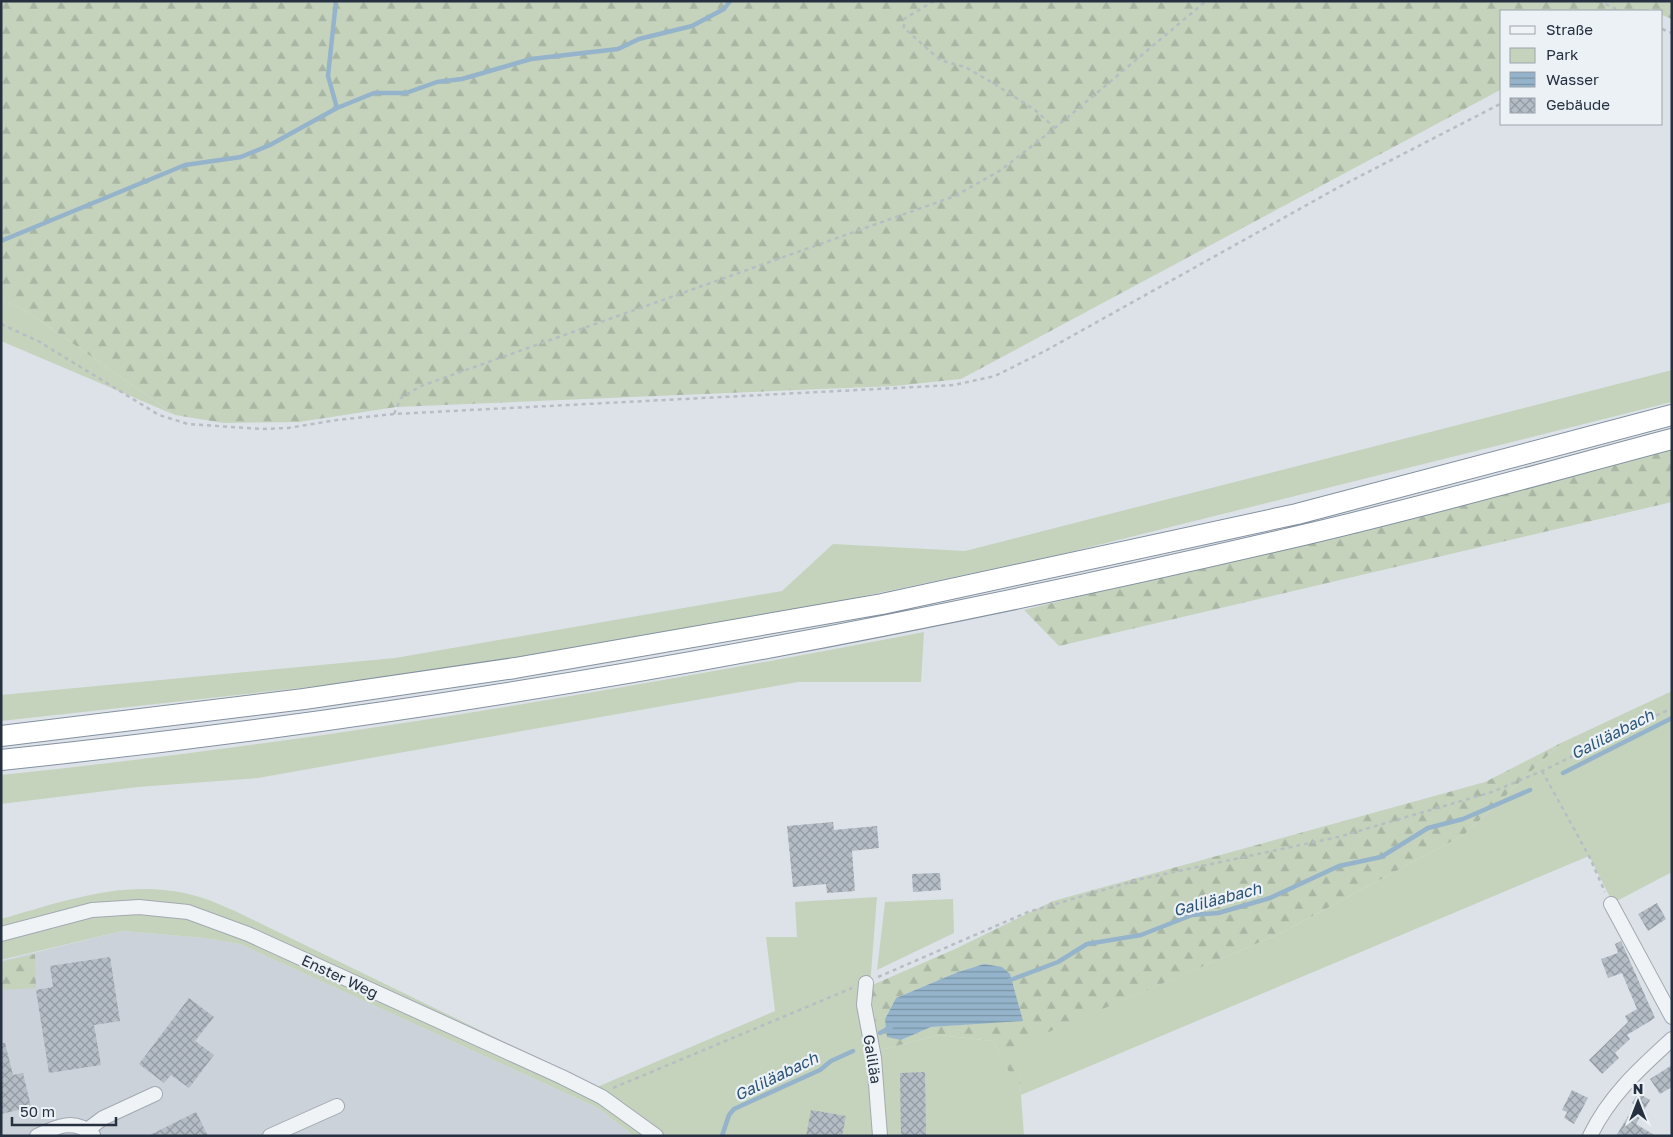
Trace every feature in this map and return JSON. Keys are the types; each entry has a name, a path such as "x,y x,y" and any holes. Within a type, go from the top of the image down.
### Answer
{"highway":[{"path":"1,736 304,700 515,668 882,604 1297,514 1672,415"},
{"path":"1,760 298,723 520,691 887,626 1303,535 1672,439"}],"street":[{"path":"1611,904 1672,1016"},
{"name":"Enster Weg","path":"1,934 70,914 101,909 139,907 188,912 256,938 602,1097 656,1136"},
{"name":"Galiläa","path":"866,983 864,1005 874,1058 880,1136"},
{"path":"1590,1136 1599,1118 1631,1077 1672,1039"},
{"path":"37,1136 62,1124 80,1126 90,1133 103,1118 155,1094"},
{"path":"270,1136 337,1106"}],"path":[{"path":"934,1 904,19 904,28 940,60 965,67 993,83 1035,110 1055,128"},
{"path":"394,414 400,398 421,386 955,196 1001,170 1055,128 1206,1"},
{"path":"1598,1 1619,10"},
{"path":"1,324 38,341 158,415 188,424 261,429 288,428 337,420 394,414 954,385 995,376 1045,351 1340,187 1500,104"},
{"path":"602,1097 614,1086 866,983 1028,912 1141,879 1338,837 1492,792 1542,771 1672,708"},
{"path":"1542,771 1589,856 1611,904"}],"shaded area":[{"path":"122,931 205,938 240,944 598,1108 634,1136 1,1136 1,961"}],"green space":[{"path":"1,1 1672,1 1672,19 1663,15 1663,10 1650,9 1500,10 1500,90 961,379 894,386 396,407 299,422 224,423 175,415 29,313 1,299"},
{"path":"1,299 29,313 175,415 1,341"},
{"path":"1672,370 1672,402 1054,556 812,607 400,677 1,721 1,695 395,658 782,591 833,544 965,551"},
{"path":"1672,448 1672,502 1059,646 1024,610"},
{"path":"924,632 921,682 798,682 258,778 138,787 1,804 1,775 233,747 464,714 694,675"},
{"path":"1672,691 1672,872 1613,903 1589,856 1021,1095 1024,1136 634,1136 598,1108 240,944 205,938 122,931 1,960 1,919 73,899 122,890 171,891 196,896 235,911 597,1087 775,1011 766,937 797,937 795,902 877,897 870,986 880,1050 939,1035 993,1041 1021,1094 1017,1045 1277,935 1465,834 1561,743"},
{"path":"1561,743 1465,834 1277,935 1018,1045 1021,1095 993,1041 939,1035 880,1050 870,986 955,949 1053,901 1485,782","holes":["984,964 994,1022 931,1027 901,1040 885,1019 896,998 958,972"]},
{"path":"953,899 954,933 877,970 885,902"},
{"path":"35,954 36,988 1,990 1,962"}],"water":[{"path":"984,964 1002,967 1010,974 1023,1021 931,1027 901,1040 887,1037 885,1019 896,998 958,972"}],"building":[{"path":"833,822 834,830 877,826 879,848 852,851 855,891 827,893 826,884 793,887 787,826"},
{"path":"940,873 941,890 913,892 912,874"},
{"path":"1657,903 1666,919 1648,931 1638,914"},
{"path":"1621,941 1655,1018 1627,1035 1630,1039 1615,1053 1619,1058 1602,1074 1589,1060 1628,1022 1625,1016 1637,1009 1622,973 1608,978 1601,959 1618,953 1615,944"},
{"path":"110,957 120,1021 94,1025 101,1065 49,1073 36,990 53,987 50,966"},
{"path":"189,998 214,1017 195,1041 214,1055 189,1088 171,1075 164,1083 139,1064"},
{"path":"1,1043 5,1043 13,1075 23,1073 31,1107 1,1114"},
{"path":"1672,1065 1672,1087 1660,1094 1650,1079"},
{"path":"925,1072 926,1136 901,1136 900,1073"},
{"path":"1572,1090 1588,1098 1574,1124 1564,1118 1567,1112 1562,1110"},
{"path":"1638,1093 1650,1100 1636,1124 1656,1136 1616,1136 1635,1105 1632,1103"},
{"path":"811,1110 846,1116 842,1136 806,1136"},
{"path":"196,1112 208,1136 148,1136"}],"waterway":[{"path":"336,1 328,76 337,108"},
{"path":"1,241 185,165 241,157 270,145 337,108 374,93 406,93 437,82 462,79 531,59 618,49 639,39 692,26 724,9 730,1"},
{"name":"Galiläabach","path":"1563,773 1672,718"},
{"name":"Galiläabach","path":"1008,981 1058,962 1087,944 1141,935 1192,915 1218,913 1270,898 1339,866 1381,857 1428,828 1463,819 1530,790"},
{"name":"Galiläabach","path":"880,1033 891,1027"},
{"name":"Galiläabach","path":"722,1136 729,1115 734,1109 820,1070 831,1061 853,1051"}]}
